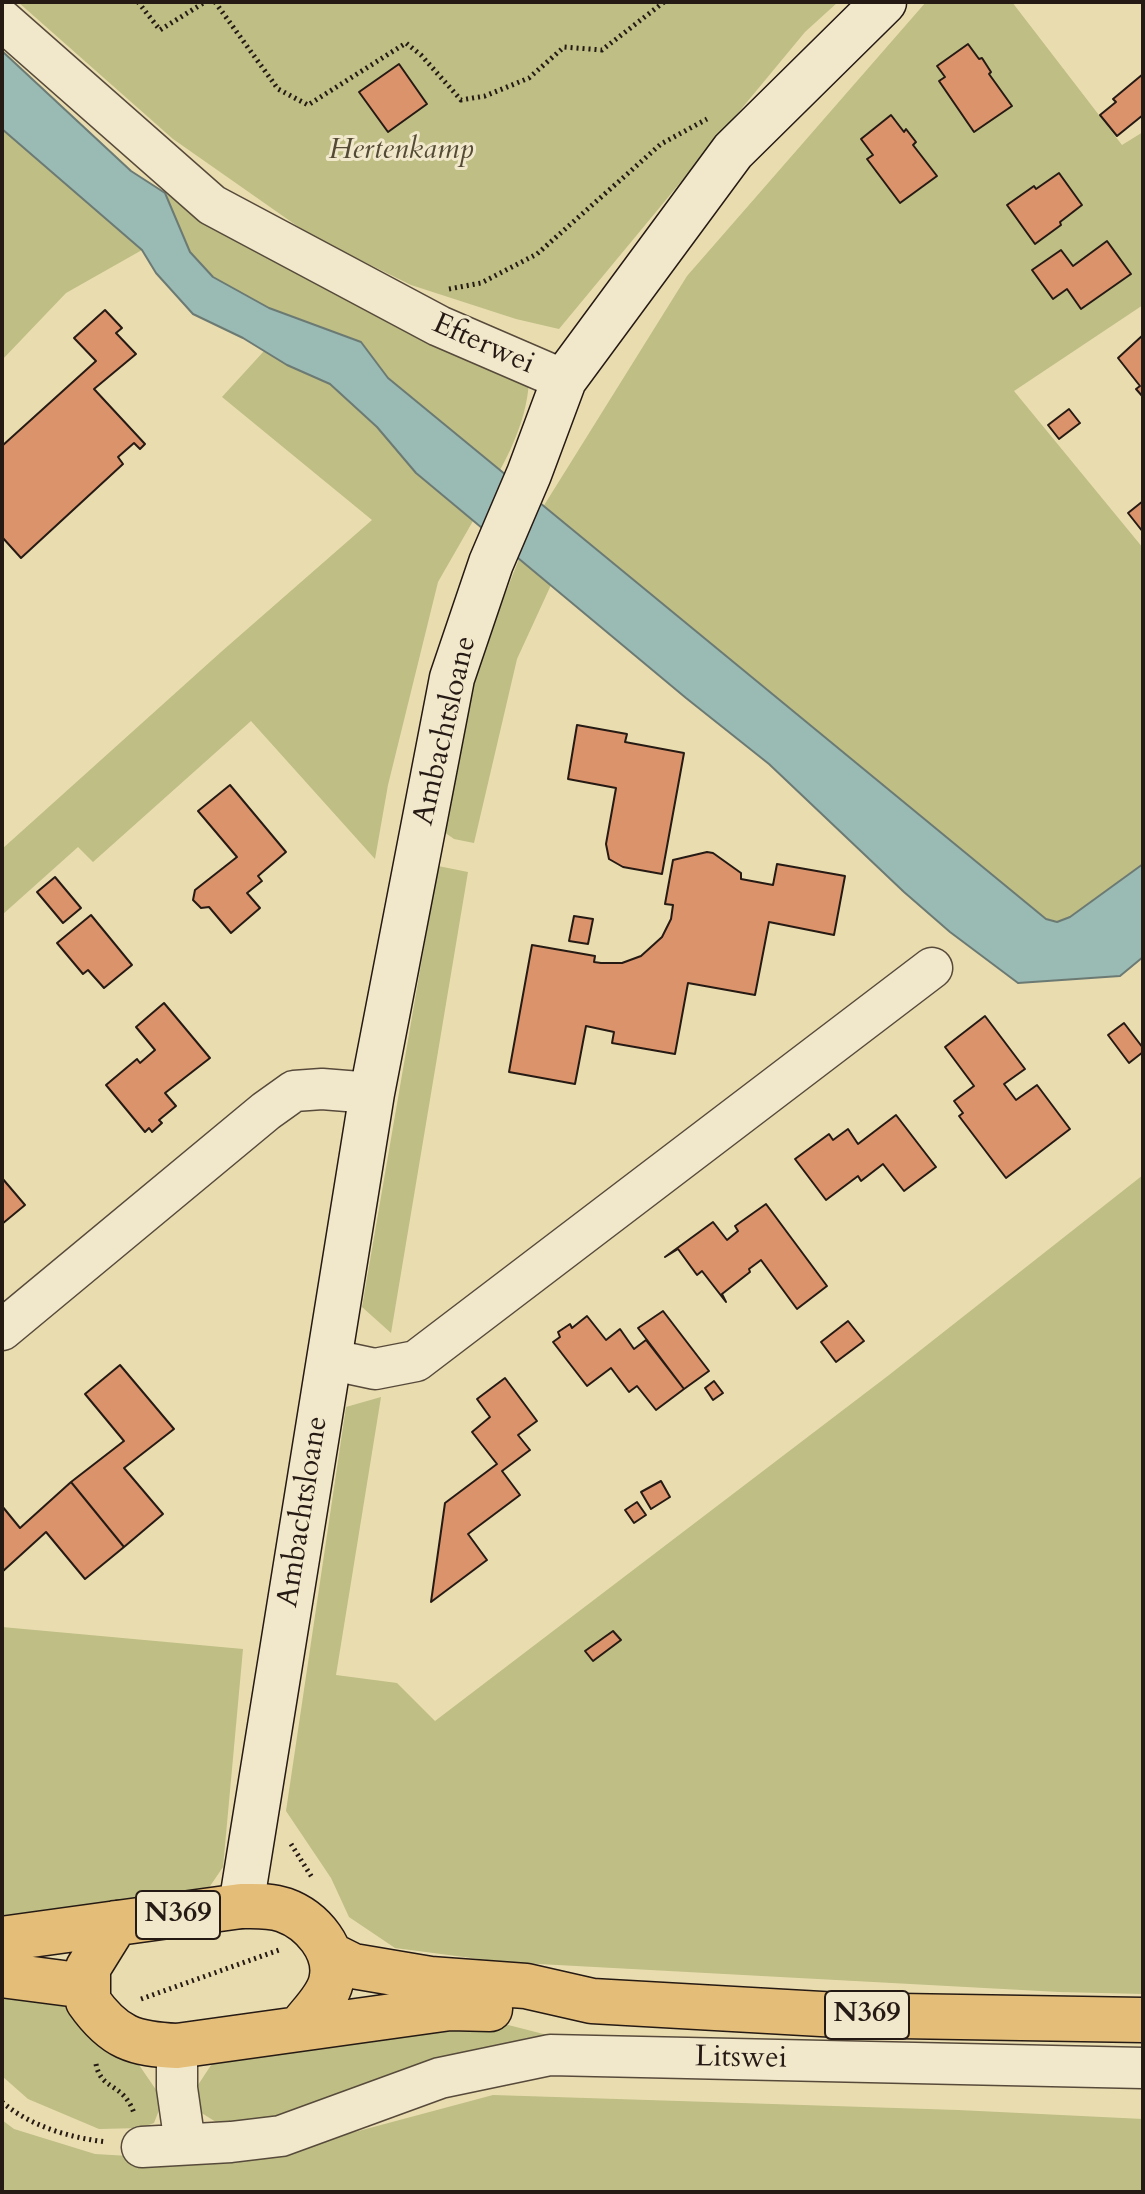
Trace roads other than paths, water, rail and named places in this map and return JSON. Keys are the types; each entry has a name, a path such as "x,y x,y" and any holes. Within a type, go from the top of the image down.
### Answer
{"main road":[{"name":"N369","path":"2,1939 241,1906 267,1906 286,1911 318,1939"},
{"name":"N369","path":"116,1923 93,1957 86,1986 88,2001 111,2028 145,2045 177,2046 300,2028"},
{"name":"Litswei","path":"318,1939 353,1966 430,1979 526,1986 592,2001 839,2015 1143,2020"},
{"path":"300,2028 326,1995 333,1968 318,1939"},
{"path":"2,1975 86,1986"},
{"name":"Litswei","path":"300,2028 450,2008 527,2009 592,2001"}],"street":[{"name":"Efterwei","path":"2,20 212,205 439,326 564,380 733,151 884,2"},
{"name":"Ambachtsloane","path":"241,1906 372,1093 452,678 491,563 564,380"},
{"path":"328,1359 375,1369 416,1361 932,968"},
{"path":"2,1330 294,1091 322,1089 372,1093"},
{"path":"177,2046 177,2088 185,2144"},
{"name":"Litswei","path":"142,2147 281,2136 440,2078 550,2055 1143,2068"}],"water":[{"path":"2,51 131,171 165,193 190,252 213,277 269,308 361,342 388,378 1046,919 1057,922 1070,917 1143,864 1143,957 1120,976 1018,983 950,932 769,764 416,473 377,427 330,384 287,365 243,338 193,314 156,273 142,250 2,129"}],"park label":[{"name":"Hertenkamp","path":"401,151"}]}
